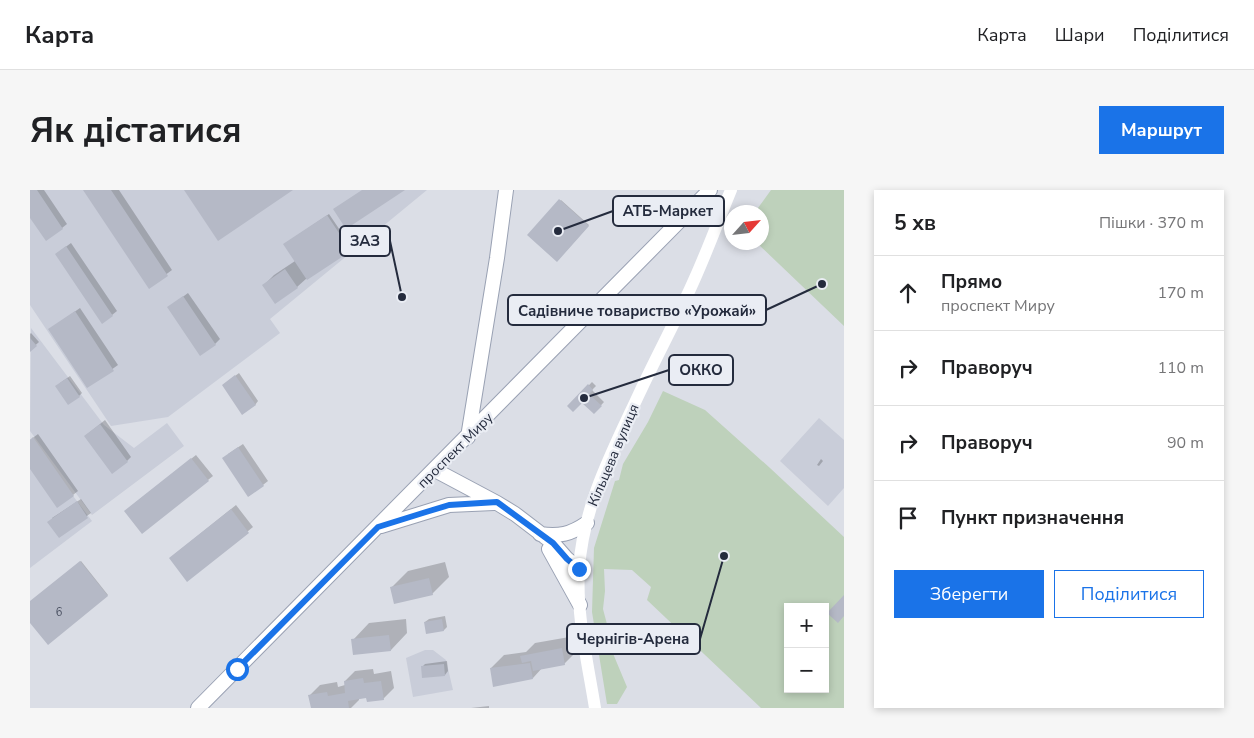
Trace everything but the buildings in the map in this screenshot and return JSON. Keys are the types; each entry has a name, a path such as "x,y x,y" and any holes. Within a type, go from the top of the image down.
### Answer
{"main road":[{"path":"468,436 506,190"},
{"name":"проспект Миру","path":"198,708 710,190"},
{"name":"Кільцева вулиця","path":"595,708 580,605 579,569 586,522 595,491 694,279 731,190"},
{"path":"435,470 497,502 553,543 579,569"},
{"path":"378,527 449,505 497,502"},
{"path":"539,534 564,535 575,531 586,522"},
{"path":"539,534 561,568 580,605"}],"shaded area":[{"path":"30,190 427,190 270,319 280,333 168,417 111,426 30,305"},
{"path":"31,328 104,425 134,448 167,423 184,446 92,515 30,431"},
{"path":"819,418 844,440 844,488 828,506 780,461"},
{"path":"30,439 92,521 30,568"},
{"path":"425,650 433,650 446,660 453,690 413,697 406,658"}],"green space":[{"path":"771,190 844,190 844,326 764,250 769,250 769,205 760,205"},
{"path":"663,391 705,410 844,537 844,708 761,708 647,600 651,587 632,570 604,569 605,591 603,609 608,628 609,644 627,687 617,704 607,704 592,612 594,548 615,481 619,480 623,464 648,422"}],"place":[{"name":"АТБ-Маркет","path":"558,231"},
{"name":"Садівниче товариство «Урожай»","path":"822,284"},
{"name":"ЗАЗ","path":"402,297"},
{"name":"ОККО","path":"584,398"},
{"name":"Чернігів-Арена","path":"724,556"}],"route":[{"path":"237,669 378,527 449,505 497,502 553,543 579,569"}]}
